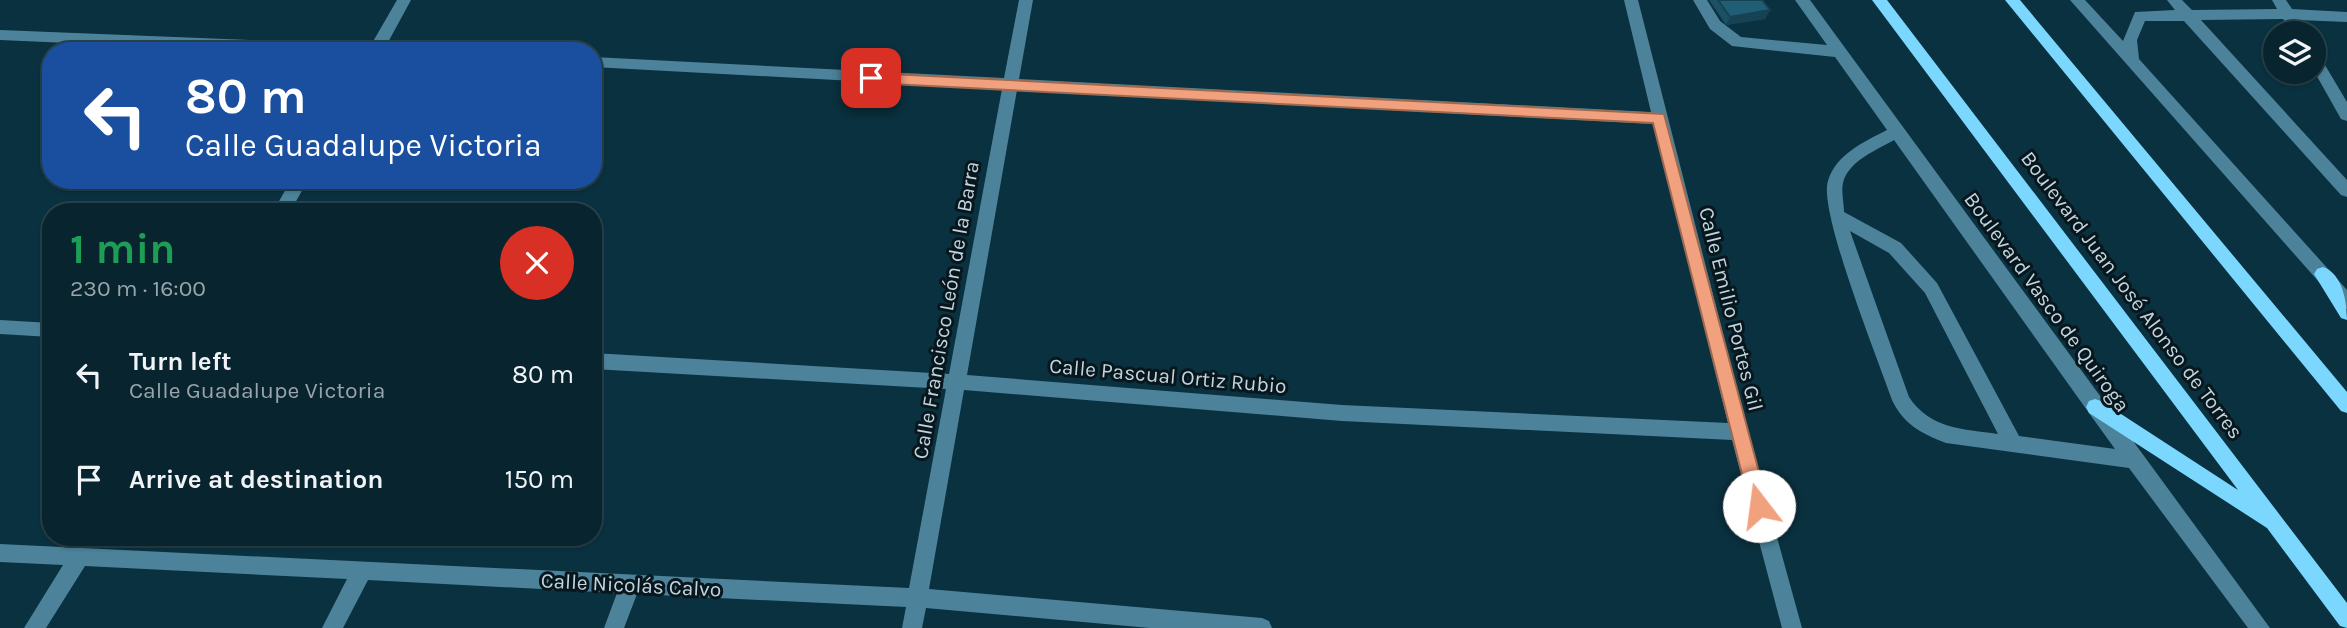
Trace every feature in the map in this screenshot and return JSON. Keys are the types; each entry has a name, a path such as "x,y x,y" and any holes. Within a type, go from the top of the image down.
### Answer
{"main road":[{"name":"Boulevard Juan José Alonso de Torres","path":"1879,0 2347,619"},
{"path":"2012,0 2347,405"},
{"path":"2323,274 2347,313"},
{"path":"2095,407 2280,528"}],"street":[{"path":"380,42 404,0"},
{"name":"Calle Francisco León de la Barra","path":"912,628 1026,0"},
{"name":"Calle Emilio Portes Gil","path":"1631,0 1739,432 1792,628"},
{"path":"1700,0 1715,25 1737,42 1839,52"},
{"name":"Boulevard Vasco de Quiroga","path":"1802,0 2095,407 2260,628"},
{"path":"2077,0 2347,302"},
{"path":"2174,0 2347,191"},
{"path":"2279,0 2292,21"},
{"path":"2131,60 2130,40 2140,16 2288,14 2347,17"},
{"path":"0,35 175,42"},
{"path":"602,63 1659,118"},
{"path":"2326,80 2347,115"},
{"path":"1896,132 1857,153 1845,166 1835,182 1836,215 1894,386 1911,415 1926,426 1946,435 2134,460"},
{"path":"1836,215 1895,248 1931,288 2013,444"},
{"path":"0,327 42,329"},
{"name":"Calle Pascual Ortiz Rubio","path":"602,362 957,382 1342,413 1739,432"},
{"name":"Calle Nicolás Calvo","path":"0,553 917,598 1262,628"},
{"path":"34,628 80,557"},
{"path":"332,628 363,569"},
{"path":"614,628 630,586"}],"building":[{"path":"1718,0 1762,0 1770,10 1730,17"}],"route":[{"path":"871,78 1659,118 1759,506"}]}
